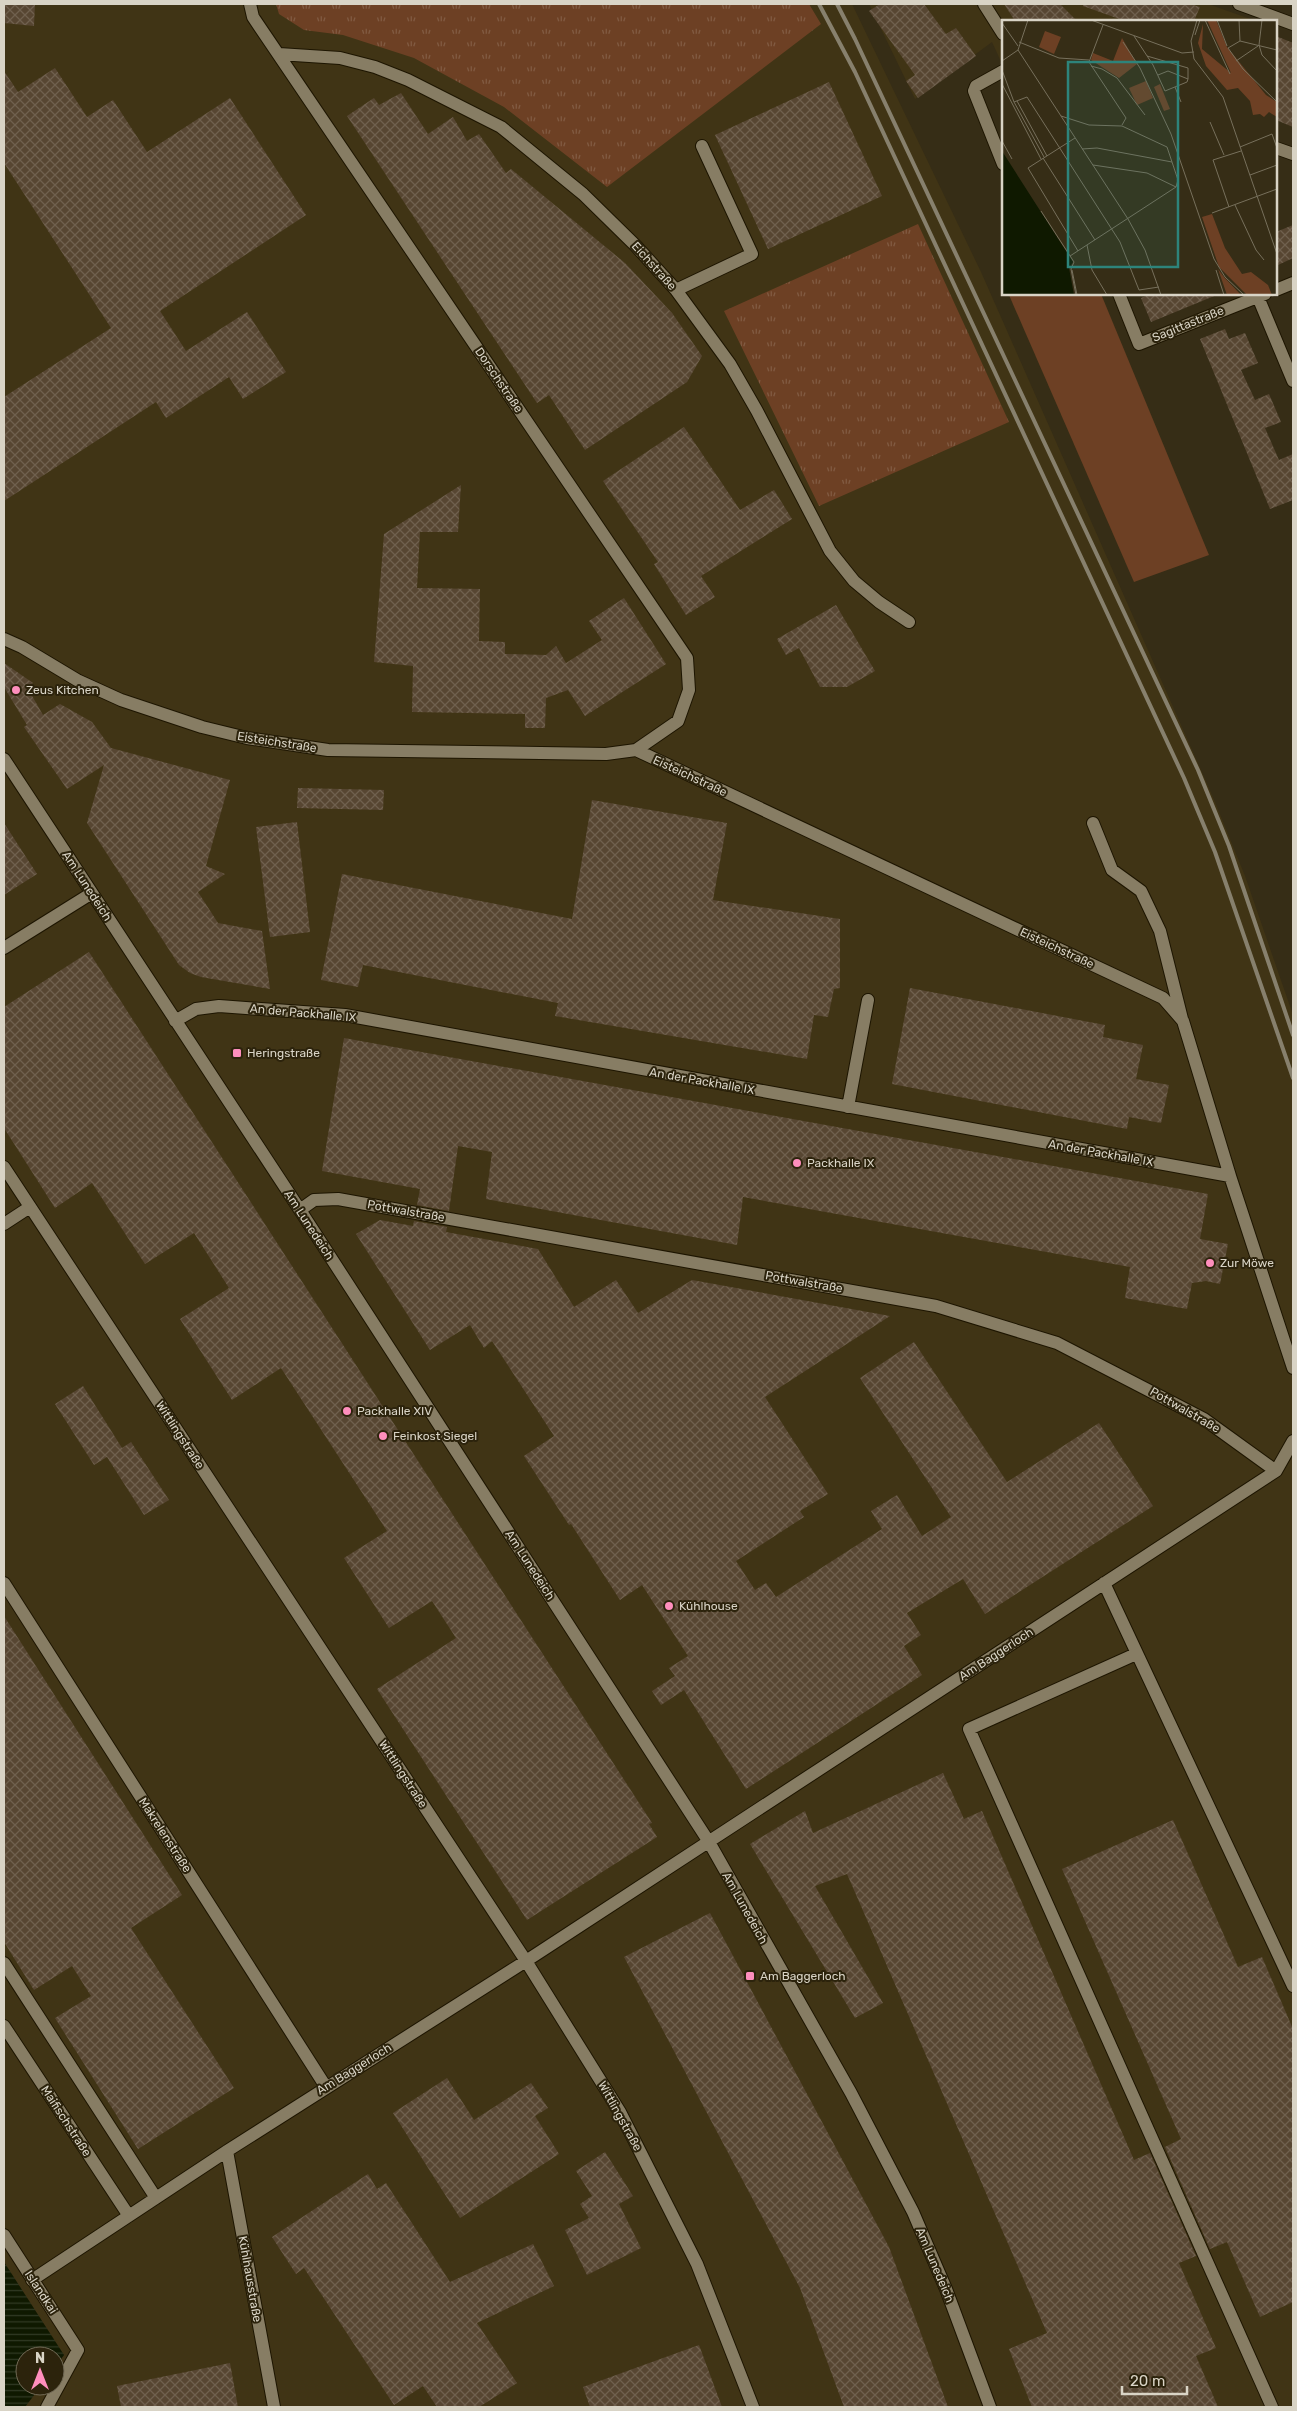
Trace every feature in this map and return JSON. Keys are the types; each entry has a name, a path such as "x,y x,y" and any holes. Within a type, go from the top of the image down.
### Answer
{"street":[{"name":"Dorschstraße","path":"250,4 253,17 686,658 689,690 678,721 636,750"},
{"path":"984,4 1002,32"},
{"path":"1239,4 1293,24"},
{"name":"Eichstraße","path":"279,54 340,58 375,67 408,80 501,127 583,194 636,246 676,290 730,364 757,411 830,551 854,581 879,602 909,622"},
{"path":"1002,72 976,86 974,92 1002,162"},
{"path":"676,290 752,254 702,146"},
{"path":"1277,148 1293,154"},
{"path":"1277,290 1293,283"},
{"name":"Sagittastraße","path":"1119,295 1139,344 1262,295"},
{"path":"1262,295 1293,381"},
{"name":"Eisteichstraße","path":"4,639 77,680 121,700 160,715 247,738 328,750 606,754 636,750 1162,998 1183,1021 1230,1176"},
{"name":"Am Lunedeich","path":"4,759 300,1210 709,1842 850,2093 913,2212 946,2289 990,2407"},
{"path":"1093,823 1112,870 1141,891 1160,931 1183,1021"},
{"path":"4,948 92,893"},
{"path":"848,1107 868,1000"},
{"name":"An der Packhalle IX","path":"175,1021 196,1009 219,1006 345,1015 1230,1176"},
{"name":"Wittlingstraße","path":"4,1167 526,1960 620,2112 697,2264 753,2407"},
{"path":"1230,1176 1293,1368"},
{"name":"Pottwalstraße","path":"300,1210 314,1200 338,1199 936,1306 1057,1343 1204,1419 1276,1471"},
{"path":"4,1224 30,1208"},
{"name":"Am Baggerloch","path":"32,2280 227,2151 709,1842 1276,1471 1293,1441"},
{"name":"Makrelenstraße","path":"4,1583 326,2087"},
{"path":"1104,1583 1293,1986"},
{"path":"1136,1654 969,1730 1272,2407"},
{"path":"4,1963 156,2198"},
{"name":"Maifischstraße","path":"4,2026 129,2216"},
{"name":"Kühlhausstraße","path":"227,2151 274,2407"},
{"name":"Islandkai","path":"4,2235 78,2350 47,2407"}],"shaded area":[{"path":"4,4 852,4 981,272 1215,802 1245,876 1293,1015 1293,2407 25,2407 33,2396 65,2396 65,2346 58,2346 4,2262"},
{"path":"869,4 1208,4 1253,20 1002,20 1002,64 992,42 915,99"},
{"path":"4,2262 58,2346 15,2346 15,2396 33,2396 25,2407 4,2407"}],"green space":[{"path":"276,4 809,4 821,24 607,187 504,107 414,58 343,35 304,30 279,14"},
{"path":"918,224 1009,422 819,506 724,311"},
{"path":"1009,295 1101,295 1209,555 1134,582"}],"building":[{"path":"4,4 35,4 34,26 4,23"},
{"path":"880,4 924,4 946,34 956,28 976,56 918,98 906,81 915,75 869,11"},
{"path":"1004,4 1060,4 1076,20 1014,20"},
{"path":"1083,4 1190,4 1200,7 1194,20 1122,20 1083,6"},
{"path":"1277,36 1293,43 1293,127 1277,120"},
{"path":"55,68 87,117 113,100 147,152 230,98 306,215 160,311 186,351 247,312 286,372 243,399 229,377 166,418 156,402 4,501 4,397 111,328 4,163 4,71 18,92"},
{"path":"829,82 882,196 768,249 715,135"},
{"path":"401,93 428,134 453,117 467,141 479,134 506,173 511,169 625,263 672,313 702,356 687,382 585,450 549,395 537,403 347,116 374,98 379,105"},
{"path":"1293,225 1293,258 1277,266 1277,232"},
{"path":"1149,295 1217,295 1151,322 1141,298"},
{"path":"1225,329 1229,339 1245,333 1258,363 1241,370 1255,400 1269,394 1281,422 1265,428 1279,460 1293,454 1293,500 1270,509 1200,339"},
{"path":"684,427 740,510 774,490 792,519 701,576 715,597 686,615 654,564 658,562 603,481"},
{"path":"461,485 458,532 420,532 417,588 480,589 479,641 505,642 505,654 546,655 556,646 566,663 602,640 589,621 624,598 666,664 585,716 568,690 546,698 545,728 525,728 525,714 412,712 413,666 374,662 384,534"},
{"path":"836,605 875,671 847,687 820,687 799,648 786,655 777,639"},
{"path":"4,663 33,683 27,687 43,715 60,704 92,722 111,748 230,780 206,866 225,874 198,892 218,923 262,931 270,989 201,977 190,973 179,965 87,823 104,765 67,789 24,727 27,725 4,687"},
{"path":"298,788 384,790 383,810 297,808"},
{"path":"592,800 727,823 713,900 840,919 840,988 834,989 828,1017 814,1015 807,1059 555,1016 558,1003 363,965 358,987 321,980 342,874 572,919"},
{"path":"297,822 310,932 270,937 256,827"},
{"path":"4,823 37,874 4,895"},
{"path":"89,952 652,1823 649,1824 657,1837 527,1920 377,1689 456,1638 432,1601 389,1628 344,1558 387,1531 281,1368 232,1400 180,1319 229,1288 194,1233 145,1264 92,1183 55,1208 4,1128 4,1007"},
{"path":"910,988 1105,1025 1103,1037 1143,1045 1136,1079 1169,1085 1161,1123 1129,1117 1127,1129 892,1084"},
{"name":"Packhalle IX","path":"344,1038 1208,1194 1200,1239 1228,1244 1220,1284 1206,1281 1192,1283 1187,1309 1125,1298 1130,1267 743,1197 737,1245 486,1199 492,1152 458,1146 449,1211 417,1205 420,1189 322,1171"},
{"path":"380,1220 413,1226 414,1221 447,1227 446,1232 538,1249 574,1307 616,1280 638,1313 692,1280 890,1316 765,1397 828,1494 800,1511 804,1517 736,1561 755,1590 766,1583 776,1597 882,1529 871,1511 897,1495 922,1536 951,1517 860,1378 914,1342 1007,1482 1099,1423 1153,1506 985,1614 963,1579 907,1613 921,1635 904,1646 922,1675 746,1789 684,1690 661,1705 652,1691 675,1676 669,1668 688,1656 642,1585 620,1600 524,1456 554,1436 492,1341 484,1348 470,1325 430,1350 356,1234"},
{"path":"83,1386 122,1448 131,1442 169,1500 144,1515 107,1457 94,1465 55,1404"},
{"path":"4,1616 182,1895 131,1928 234,2088 138,2149 55,2018 91,1996 72,1966 34,1990 4,1942"},
{"path":"943,1773 964,1819 982,1811 1134,2160 1150,2153 1196,2256 1179,2263 1216,2348 1196,2356 1218,2407 1032,2407 1009,2349 1047,2333 847,1874 815,1886 883,2003 855,2018 750,1844 805,1811 813,1833"},
{"path":"1173,1820 1238,1967 1262,1957 1293,2029 1293,2302 1260,2317 1227,2242 1210,2249 1165,2147 1181,2139 1062,1869"},
{"path":"710,1913 889,2247 948,2407 844,2407 800,2288 624,1957"},
{"path":"447,2078 474,2120 531,2083 548,2108 535,2116 559,2154 460,2218 393,2113"},
{"path":"605,2152 633,2196 619,2204 641,2248 587,2275 565,2230 589,2218 580,2204 592,2196 576,2171"},
{"path":"368,2174 377,2189 386,2183 450,2282 533,2244 554,2286 477,2323 517,2383 479,2407 437,2407 423,2386 394,2405 304,2268 296,2274 272,2237"},
{"path":"699,2345 722,2407 590,2407 583,2387"},
{"path":"230,2363 238,2407 121,2407 117,2386"}],"railway":[{"path":"819,4 855,72 1184,778 1215,852 1293,1078"},
{"path":"837,4 1198,770 1229,846 1293,1035"}],"place":[{"name":"Zeus Kitchen","path":"16,690"},
{"name":"Heringstraße","path":"237,1053"},
{"name":"Packhalle IX","path":"797,1163"},
{"name":"Zur Möwe","path":"1210,1263"},
{"name":"Packhalle XIV","path":"347,1411"},
{"name":"Feinkost Siegel","path":"383,1436"},
{"name":"Kühlhouse","path":"669,1606"},
{"name":"Am Baggerloch","path":"750,1976"}]}
